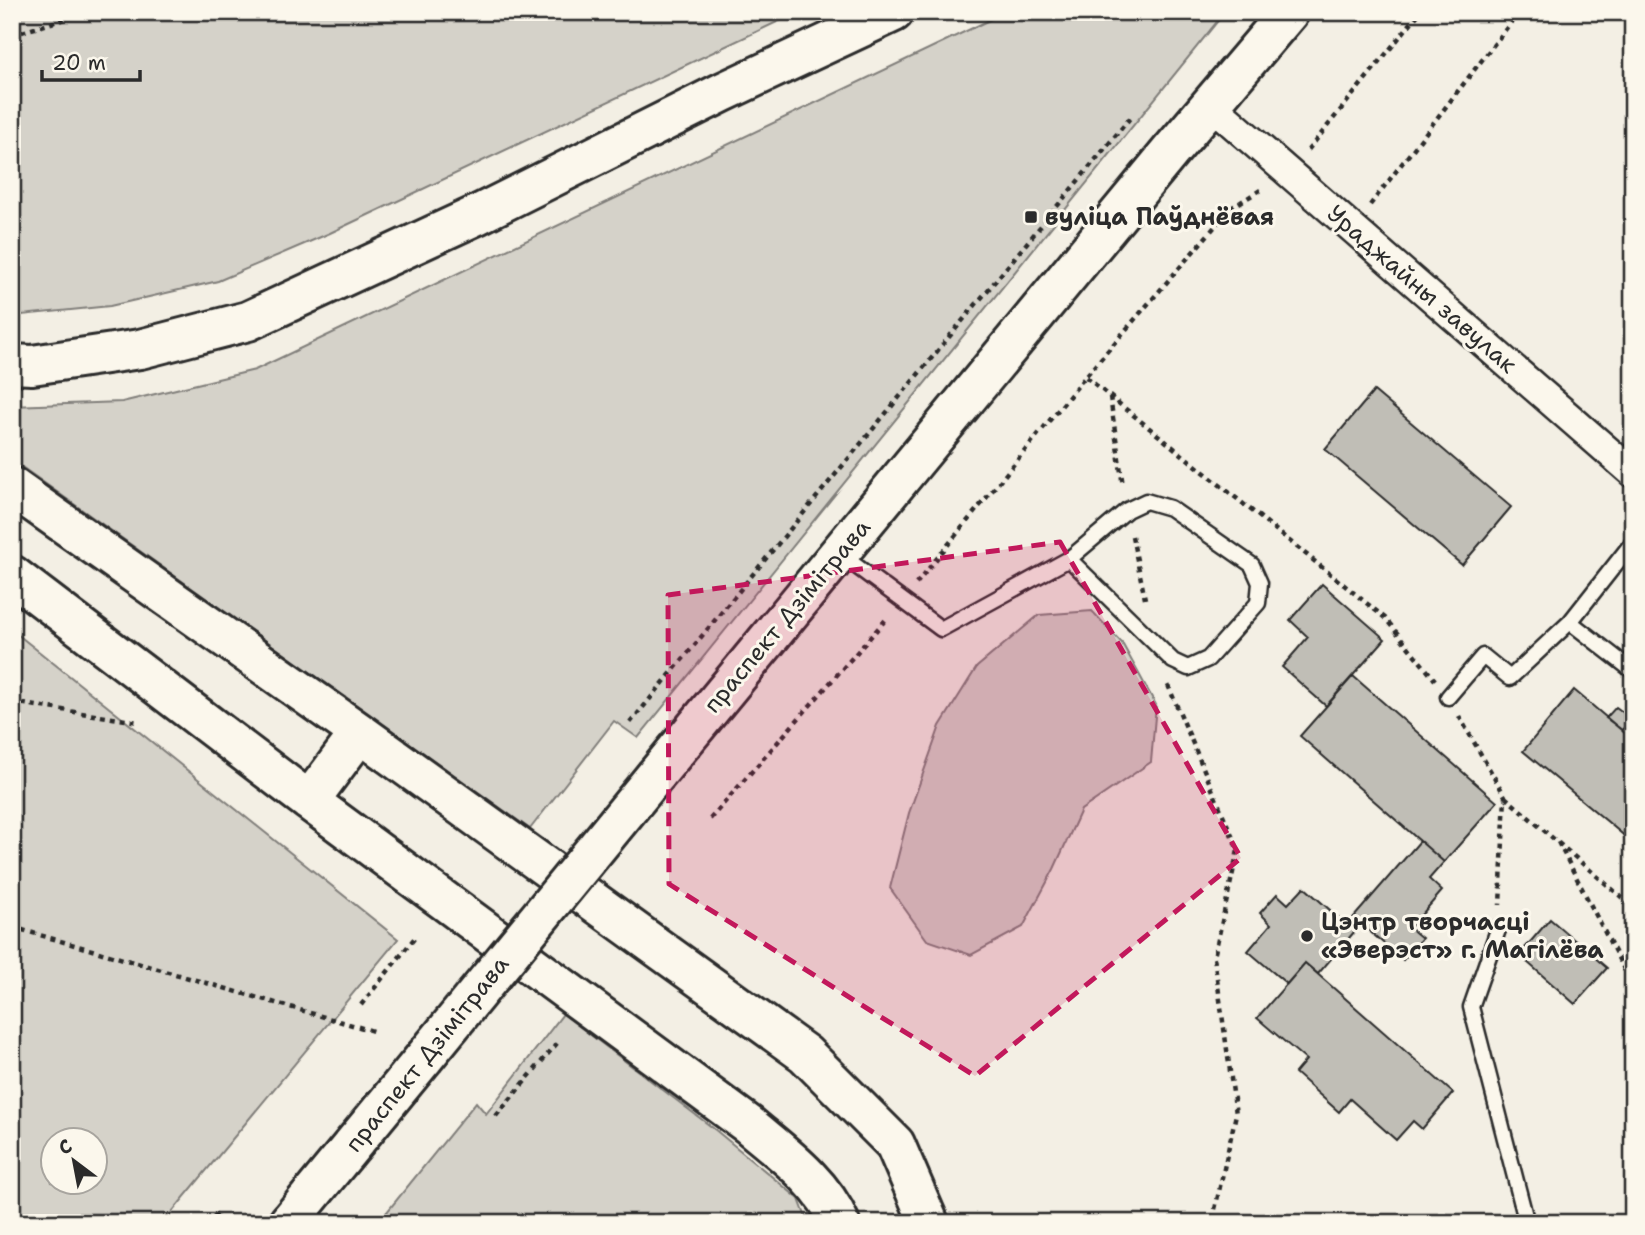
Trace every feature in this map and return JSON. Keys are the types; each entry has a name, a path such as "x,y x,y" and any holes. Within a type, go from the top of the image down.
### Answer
{"main road":[{"path":"12,364 32,365 140,349 248,321 477,215 723,92 894,12"},
{"name":"праспект Дзімітрава","path":"288,1223 839,553 1289,12"},
{"path":"12,487 360,733 805,1054 895,1144 929,1223"},
{"path":"12,575 309,801 749,1125 799,1166 834,1209 840,1223"},
{"path":"309,801 360,733"}],"street":[{"name":"Ураджайны завулак","path":"1210,105 1633,473"}],"lane":[{"path":"839,553 941,629 1069,559 1127,510 1146,501 1170,508 1252,565 1261,583 1258,603 1208,659 1188,668 1173,661 1069,559"},
{"path":"1448,697 1483,656 1510,678 1570,622 1633,542"},
{"path":"1570,622 1633,671"},
{"path":"1499,927 1471,1007 1525,1216"}],"path":[{"path":"12,35 88,12"},
{"path":"710,819 902,601 1086,377 1231,208 1289,172 1419,12"},
{"path":"1352,229 1519,12"},
{"path":"630,723 1130,118"},
{"path":"1086,377 1385,618 1448,697 1505,796 1633,907"},
{"path":"1110,397 1127,510 1157,660 1238,850 1214,957 1236,1114 1213,1223"},
{"path":"12,702 138,722"},
{"path":"1499,927 1505,796"},
{"path":"1558,842 1628,977 1633,1002"},
{"path":"12,928 373,1031"},
{"path":"361,1005 417,935"},
{"path":"496,1116 558,1042"},
{"path":"205,1223 219,1214 213,1223"}],"highlighted area":[{"path":"1060,542 1241,858 975,1076 669,884 668,595"}],"shaded area":[{"path":"12,12 798,12 330,233 218,281 110,306 12,316"},
{"path":"1006,12 1225,12 638,738 614,721 530,829 12,460 12,406 122,402 255,370"},
{"path":"1092,611 1122,643 1156,705 1151,762 1081,810 1023,927 971,955 927,940 890,888 909,813 940,726 977,667 1039,615"},
{"path":"12,630 398,939 163,1223 12,1223"},
{"path":"563,1014 713,1128 799,1199 808,1223 378,1223 476,1102 486,1114"}],"building":[{"path":"1374,391 1511,507 1462,565 1325,449"},
{"path":"1322,584 1385,639 1326,706 1282,667 1308,637 1290,620"},
{"path":"1353,676 1497,802 1444,862 1300,736"},
{"path":"1574,690 1633,740 1633,843 1523,751"},
{"path":"1616,707 1632,719 1622,730 1606,718"},
{"path":"1420,841 1444,862 1429,879 1442,891 1410,928 1422,938 1403,960 1361,924 1318,974 1305,963 1287,984 1248,951 1271,924 1260,913 1277,894 1288,904 1304,887 1347,925"},
{"path":"1550,919 1607,968 1575,1004 1519,955"},
{"path":"1305,963 1453,1093 1422,1129 1413,1121 1396,1140 1350,1099 1339,1112 1295,1073 1306,1060 1257,1018"}],"place":[{"name":"вуліца Паўднёвая","path":"1031,217"},
{"name":"Цэнтр творчасці «Эверэст» г. Магілёва","path":"1307,936"}]}
